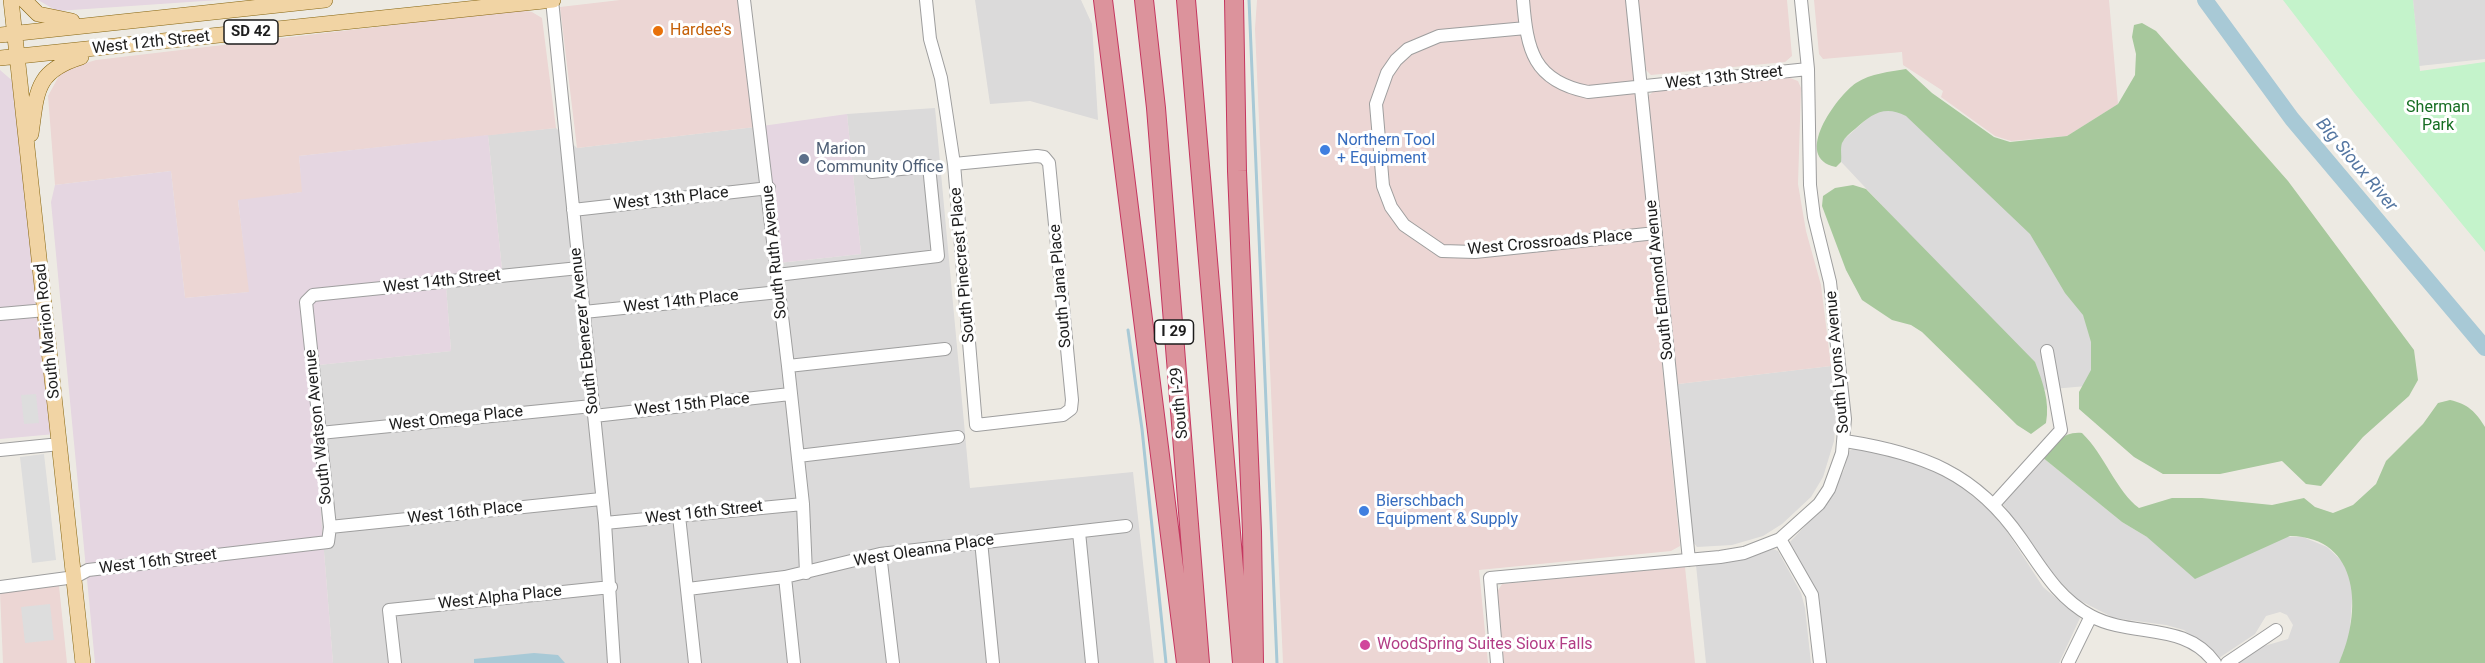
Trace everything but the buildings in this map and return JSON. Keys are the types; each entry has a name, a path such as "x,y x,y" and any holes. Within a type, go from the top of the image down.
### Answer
{"highway":[{"path":"1226,0 1233,37"},
{"path":"1234,0 1233,37 1252,531 1254,663"},
{"name":"South I-29","path":"1144,1 1156,108 1200,663"},
{"name":"I 29","path":"1186,1 1242,663"},
{"path":"1105,6 1186,663"}],"main road":[{"name":"South Marion Road","path":"11,0 7,34 17,56 84,663"},
{"path":"24,0 38,14 54,19 141,19"},
{"name":"West 12th Street","path":"7,34 326,0"},
{"name":"West 12th Street","path":"0,58 107,49 552,0"},
{"path":"28,155 38,89 46,75 68,61 107,49"}],"street":[{"name":"South Ebenezer Avenue","path":"552,0 611,587 614,663"},
{"name":"South Ruth Avenue","path":"744,0 769,188 798,456 806,573"},
{"name":"South Pinecrest Place","path":"926,0 930,39 941,78 954,164 976,425"},
{"name":"West 13th Street","path":"1523,0 1531,51 1540,68 1552,80 1568,88 1588,92 1808,69"},
{"name":"South Edmond Avenue","path":"1632,0 1689,560"},
{"name":"South Lyons Avenue","path":"1497,663 1490,578 1744,553 1780,539 1819,504 1829,489 1845,441 1834,310 1830,282 1814,218 1810,184 1808,69 1801,0"},
{"name":"West Crossroads Place","path":"1526,28 1439,36 1408,49 1396,60 1384,80 1376,104 1383,186 1391,207 1404,225 1442,251 1475,252 1656,233"},
{"name":"South Jana Place","path":"954,164 1037,156 1044,157 1049,163 1072,400 1068,413 1055,417 976,425"},
{"path":"777,275 938,256 929,166 872,172"},
{"name":"West 13th Place","path":"573,210 769,188"},
{"name":"West 14th Street","path":"306,302 313,295 579,268"},
{"name":"West 14th Place","path":"584,312 779,292"},
{"name":"South Watson Avenue","path":"306,302 330,527 328,542 318,543"},
{"path":"0,314 46,309"},
{"path":"788,366 945,349"},
{"path":"1994,504 2061,430 2047,351"},
{"name":"West 15th Place","path":"593,411 790,394"},
{"name":"West Omega Place","path":"320,433 593,411"},
{"path":"798,456 958,437"},
{"path":"1845,441 1895,449 1927,459 1960,477 1994,504 2048,579 2067,599 2091,616 2119,627 2183,637 2196,643 2215,663"},
{"path":"0,450 60,444"},
{"name":"West 16th Place","path":"330,527 601,499"},
{"name":"West 16th Street","path":"605,523 803,504"},
{"path":"679,516 695,663"},
{"name":"West Oleanna Place","path":"688,590 785,578 880,554 1126,526"},
{"path":"1079,532 1092,663"},
{"path":"1780,539 1812,595 1820,663"},
{"path":"981,541 993,663"},
{"name":"West 16th Street","path":"0,587 75,577 88,570 318,543"},
{"path":"880,554 893,663"},
{"path":"785,578 794,663"},
{"name":"West Alpha Place","path":"394,663 389,610 611,587"},
{"path":"2068,663 2091,616"},
{"path":"2227,663 2276,630"}],"shaded area":[{"path":"38,0 219,0 57,11"},
{"path":"620,0 741,0 755,127 577,148 560,7"},
{"path":"975,0 1081,0 1092,24 1098,120 1030,101 990,104"},
{"path":"1257,0 1626,0 1680,546 1671,551 1479,570 1488,663 1283,663 1255,29"},
{"path":"1638,0 1787,0 1792,56 1785,62 1651,75 1646,70"},
{"path":"1814,0 2109,0 2118,104 2067,136 2011,141 1995,136 1941,97 1943,91 1903,65 1902,52 1823,59 1819,54"},
{"path":"2413,0 2485,0 2485,59 2419,66"},
{"path":"520,10 532,12 542,18 556,128 299,156 303,192 238,201 250,292 185,298 171,171 55,185 48,96 60,74 76,66 96,60"},
{"path":"0,70 15,83 55,434 0,439"},
{"path":"1790,78 1798,81 1801,88 1798,184 1806,231 1821,285 1831,366 1678,384 1648,96 1654,91"},
{"path":"1887,101 1908,107 2040,232 2096,308 2098,385 2041,390 1921,247 1831,151"},
{"path":"935,108 970,488 1133,472 1154,663 333,663 309,366 451,351 446,286 503,279 488,135 556,128 577,148 755,127 770,264 861,254 847,114"},
{"path":"847,114 861,254 769,264 755,127"},
{"path":"488,135 503,279 446,286 451,351 309,366 333,663 95,663 51,202 55,185 171,171 185,298 249,292 238,200 302,192 299,156"},
{"path":"1831,366 1836,421 1834,441 1823,477 1811,497 1782,524 1763,536 1732,545 1697,547 1693,542 1678,384"},
{"path":"36,394 39,423 24,424 21,395"},
{"path":"1855,448 1913,461 1955,482 1987,508 2006,530 2043,587 2080,618 2059,663 1824,663 1814,589 1790,542 1824,506 1844,470 1849,451"},
{"path":"44,454 56,560 32,563 20,457"},
{"path":"2042,457 2122,522 2147,537 2303,537 2327,547 2346,565 2353,584 2349,643 2339,663 2236,663 2261,647 2288,639 2293,625 2287,615 2280,612 2266,616 2255,634 2219,658 2184,630 2166,625 2114,618 2077,599 2044,565 2003,504"},
{"path":"1773,549 1778,551 1801,593 1805,608 1811,663 1706,663 1696,565 1745,559"},
{"path":"1685,567 1695,663 1504,663 1497,592 1502,584"},
{"path":"59,586 67,663 3,663 0,592"},
{"path":"50,604 54,640 25,643 21,607"}],"green space":[{"name":"Sherman Park","path":"2283,0 2413,0 2420,71 2485,62 2485,252 2355,94"},
{"path":"2142,23 2156,31 2288,181 2414,350 2418,380 2409,396 2363,437 2321,486 2306,484 2282,461 2220,474 2163,474 2134,457 2079,409 2079,392 2091,370 2091,342 2083,315 2065,293 2030,234 1906,116 1885,111 1867,119 1842,143 1841,162 1836,167 1823,161 1817,152 1822,126 1829,113 1848,90 1868,77 1906,69 1932,93 1994,137 2010,142 2067,136 2118,104 2135,75 2136,54 2132,37 2134,25"},
{"path":"1853,185 1866,189 2035,362 2046,400 2046,423 2031,434 2017,425 1922,332 1911,325 1892,320 1862,300 1846,270 1822,206 1823,196 1835,188"},
{"path":"2450,400 2471,409 2485,427 2485,663 2339,663 2351,622 2352,601 2350,581 2343,563 2331,549 2313,540 2290,536 2195,579 2147,537 2122,522 2042,457 2064,436 2082,433 2124,492 2139,508 2172,498 2202,498 2272,505 2304,498 2315,507 2333,513 2353,505 2376,484 2386,461 2423,424 2438,403"}],"water":[{"path":"534,653 558,655 565,663 474,663 474,659"}],"waterway":[{"path":"1249,0 1277,663"},
{"name":"Big Sioux River","path":"2205,0 2292,119 2485,348"},
{"path":"1128,330 1142,429 1166,663"}],"place":[{"name":"Hardee's","path":"658,31"},
{"name":"Northern Tool + Equipment","path":"1325,150"},
{"name":"Marion Community Office","path":"804,159"},
{"name":"Bierschbach Equipment & Supply","path":"1364,511"},
{"name":"WoodSpring Suites Sioux Falls","path":"1365,645"}]}
